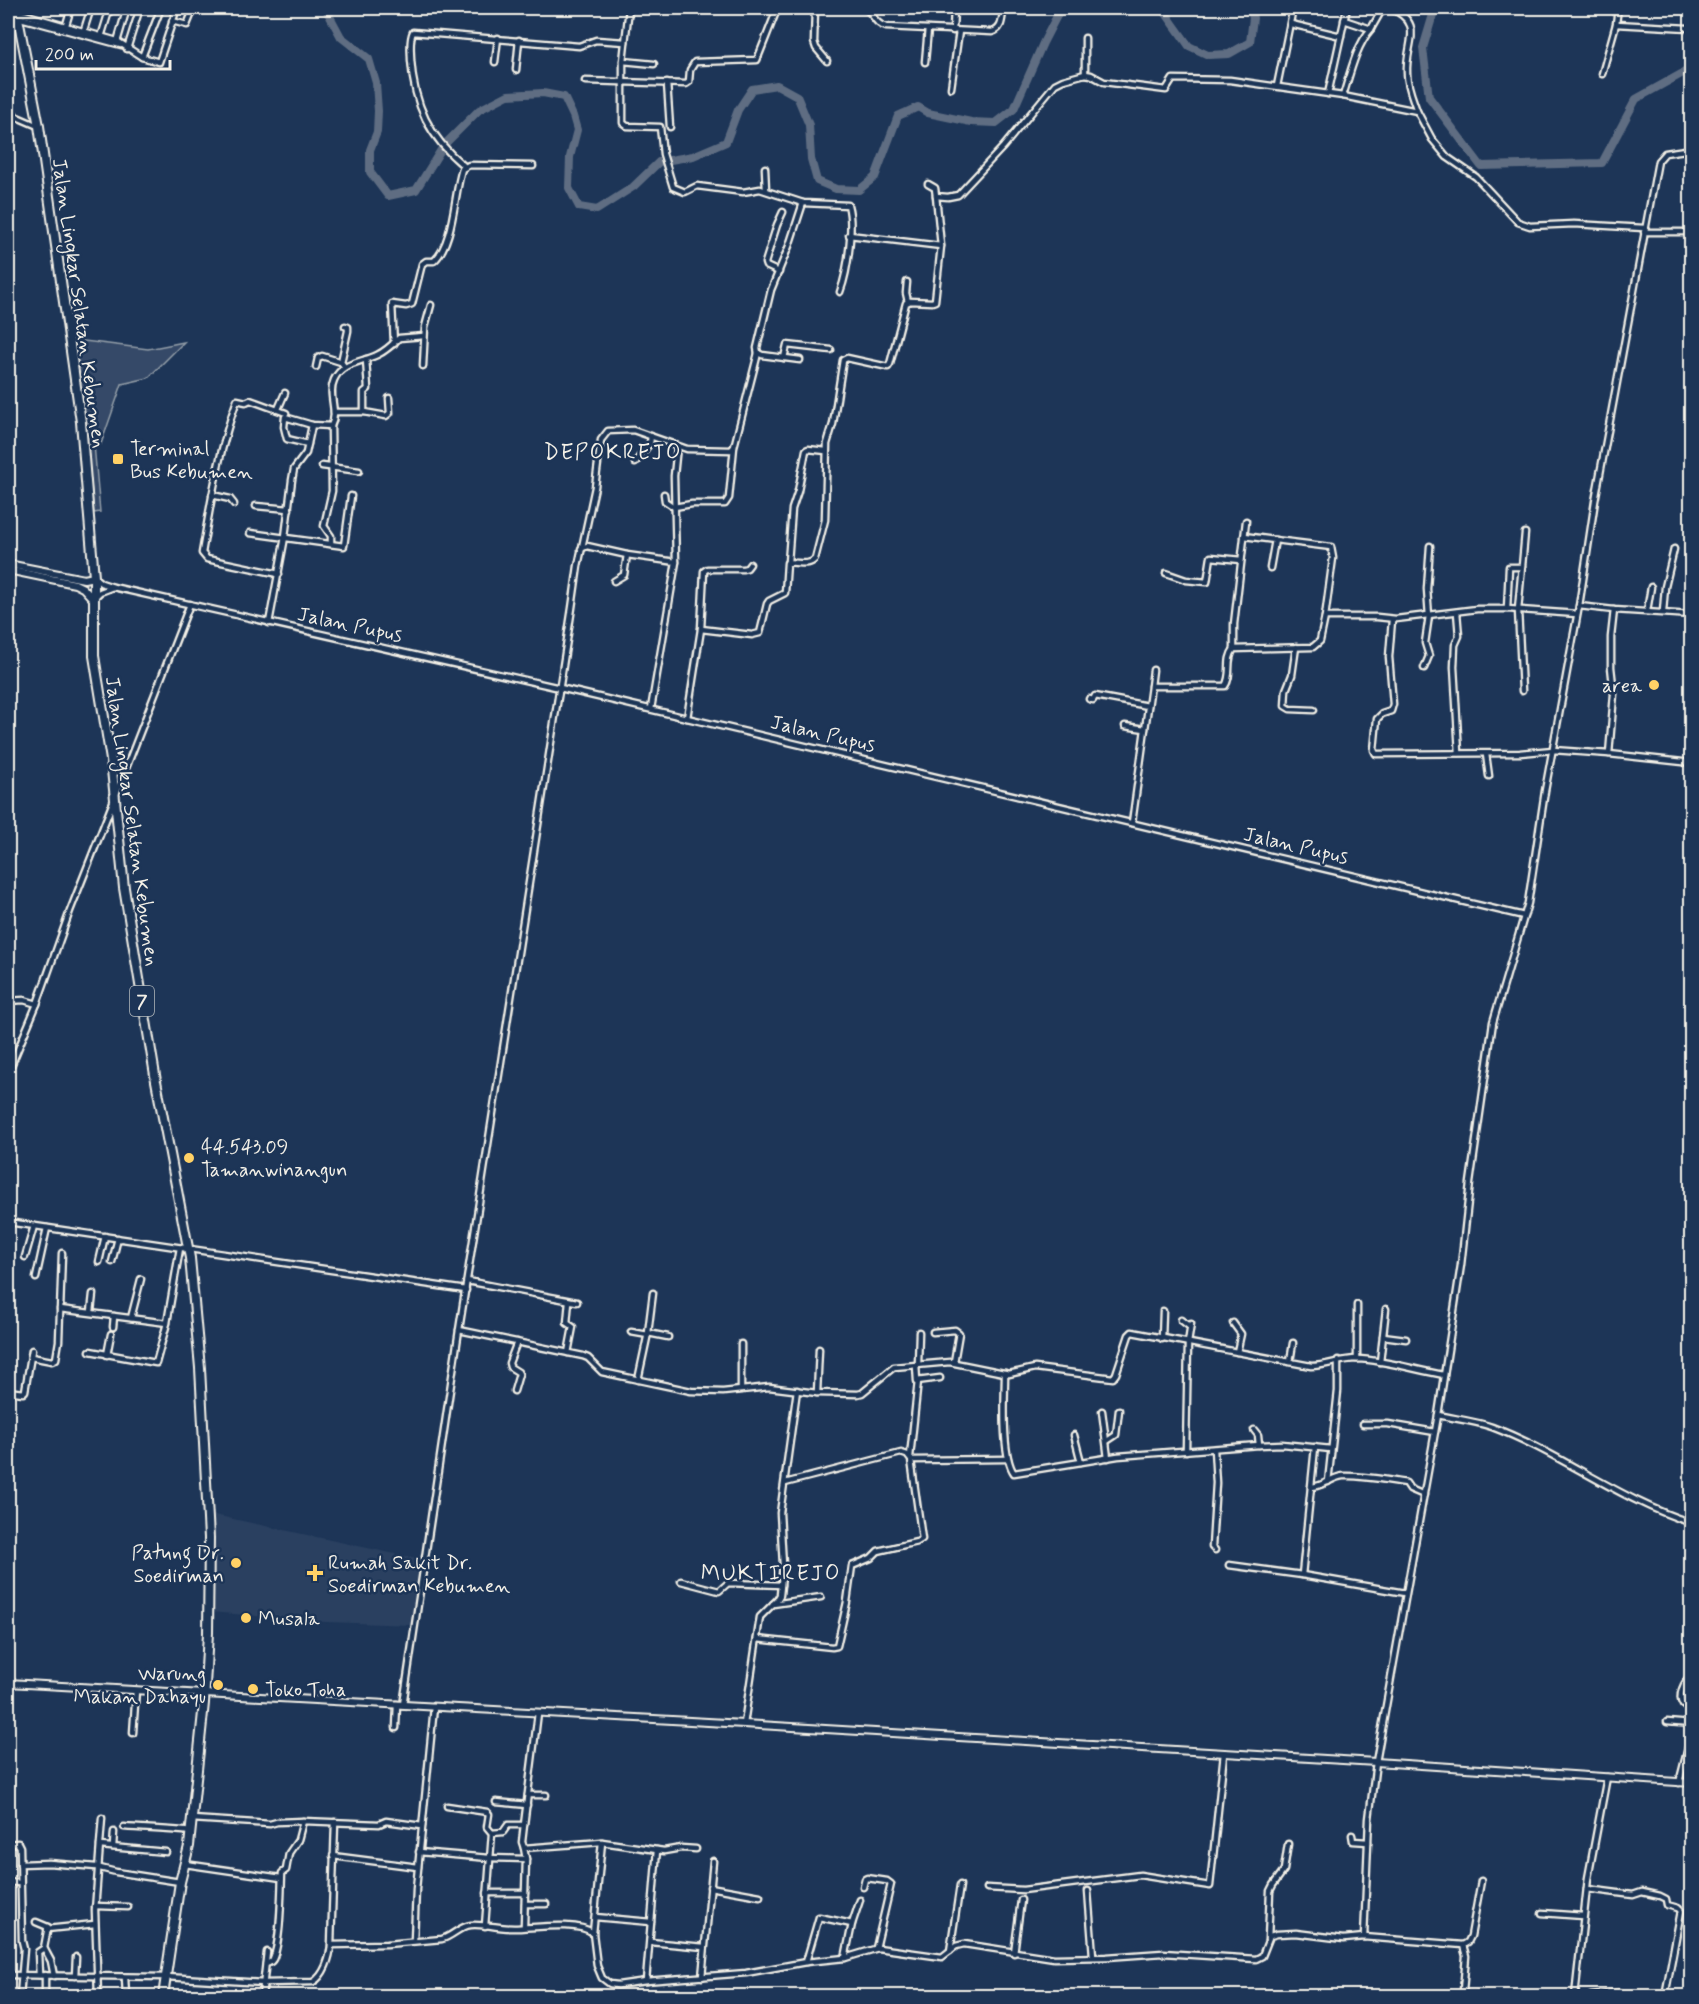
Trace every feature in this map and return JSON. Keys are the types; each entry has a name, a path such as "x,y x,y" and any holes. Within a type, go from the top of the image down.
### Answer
{"highway":[{"name":"Jalan Lingkar Selatan Kebumen","path":"16,12 39,126 81,422 94,577 95,671 106,721 116,796 124,888 184,1249 200,1368 209,1538 205,1693 191,1832 180,1882 163,1996"}],"main road":[{"name":"Jalan Pupus","path":"8,564 84,579 94,577"},
{"path":"8,570 75,584 83,588 93,599"},
{"path":"8,1683 744,1724 1376,1762 1692,1784"}],"street":[{"path":"65,27 71,8"},
{"path":"83,32 91,8"},
{"path":"101,38 110,8"},
{"path":"118,44 127,8"},
{"path":"127,49 140,8"},
{"path":"142,57 160,8"},
{"path":"16,12 101,38 142,57 159,62 177,8"},
{"path":"172,21 187,25 194,8"},
{"path":"628,8 622,83 623,123 627,126 659,126 666,168 673,187 679,191 685,192 697,186 743,192 768,191 803,203 848,205 848,264 840,292"},
{"path":"585,81 687,83 695,62 757,60 776,12 785,9 814,8 814,42 827,61"},
{"path":"864,8 882,26 956,31 997,31 1001,26 1004,8"},
{"path":"951,88 956,31 954,8"},
{"path":"1277,86 1293,8"},
{"path":"1328,94 1347,8"},
{"path":"1343,96 1365,36 1383,8"},
{"path":"1389,8 1405,16 1410,23 1411,40 1406,72 1417,111 1432,139 1448,157 1476,177 1518,222 1536,226 1574,224 1692,232"},
{"path":"1602,74 1616,24 1618,8"},
{"path":"1344,20 1371,29"},
{"path":"122,24 133,28"},
{"path":"1291,24 1341,36"},
{"path":"1616,24 1688,28"},
{"path":"925,62 928,29"},
{"path":"464,166 438,141 428,127 415,91 411,58 412,33 417,31 579,46 596,40 625,42"},
{"path":"495,62 498,38"},
{"path":"1085,38 1085,74"},
{"path":"516,70 519,40"},
{"path":"623,61 654,64"},
{"path":"936,196 958,195 1003,147 1055,84 1077,75 1091,75 1104,82 1166,90 1171,80 1175,78 1230,80 1343,96 1417,111"},
{"path":"667,82 670,127"},
{"path":"8,113 39,126"},
{"path":"1364,1937 1368,1842 1376,1762 1438,1415 1493,1022 1524,916 1579,606 1595,501 1644,230 1660,157 1671,151 1692,150"},
{"path":"464,166 533,166"},
{"path":"394,344 392,304 405,306 412,304 422,264 426,261 434,261 440,254 449,232 464,166"},
{"path":"765,168 768,191"},
{"path":"908,302 934,301 941,246 935,188 928,184"},
{"path":"664,494 665,501 674,507 692,504 725,504 729,498 734,447 758,353 762,324 771,290 803,203"},
{"path":"779,272 766,266 765,263 783,212"},
{"path":"849,235 941,246"},
{"path":"788,562 805,563 815,559 825,520 826,451 835,413 843,360 847,358 889,366 908,302 907,282"},
{"path":"423,366 424,336 431,305"},
{"path":"331,544 331,536 324,526 332,491 331,426 334,412 332,385 342,364 348,331 348,327 345,326"},
{"path":"316,367 320,356 342,364 384,352 399,338 424,336"},
{"path":"784,358 787,345 831,350"},
{"path":"758,353 800,360"},
{"path":"364,412 364,392 368,390 366,359"},
{"path":"278,409 285,393"},
{"path":"334,412 389,415 389,398"},
{"path":"279,574 207,559 203,555 212,495 237,400 246,402 250,400 278,409 312,426 331,426"},
{"path":"286,414 284,427 287,439 308,444"},
{"path":"269,623 285,537 293,473 305,457 312,426"},
{"path":"396,1728 581,549 595,488 601,440 604,433 608,431 627,429 677,447 708,451 731,450 734,447"},
{"path":"635,463 650,443 651,436"},
{"path":"651,709 676,562 674,476 677,447"},
{"path":"701,629 752,635 760,633 767,604 785,593 785,567 788,562 792,509 806,450 826,451"},
{"path":"322,465 359,471"},
{"path":"212,495 230,499 234,504"},
{"path":"250,533 345,544 351,496"},
{"path":"256,506 289,509"},
{"path":"1151,686 1225,686 1228,681 1229,656 1234,649 1234,624 1246,521"},
{"path":"1522,691 1518,610 1525,533"},
{"path":"1234,649 1312,647 1320,641 1333,558 1331,547 1244,536"},
{"path":"1270,568 1275,540"},
{"path":"581,549 586,546 676,562"},
{"path":"1424,668 1429,656 1425,643 1429,616 1427,590 1430,546"},
{"path":"1662,612 1665,586 1674,549"},
{"path":"614,581 624,575 627,555"},
{"path":"1166,573 1186,580 1207,582 1211,557 1241,561"},
{"path":"687,718 701,629 702,583 705,570 743,569 750,564"},
{"path":"1507,609 1509,567 1522,567"},
{"name":"Jalan Pupus","path":"94,577 101,584 113,587 651,709 1524,916"},
{"path":"93,599 100,592 113,587"},
{"path":"1647,611 1651,587"},
{"path":"8,1073 37,1004 70,911 190,604"},
{"path":"1579,606 1692,615"},
{"path":"1325,617 1377,617 1392,620 1477,609 1577,614"},
{"path":"1609,754 1614,694 1611,637 1614,610"},
{"path":"1457,612 1459,636 1454,667 1459,753"},
{"path":"1392,620 1389,657 1393,704 1391,711 1382,714 1377,719 1374,748 1378,755 1553,750 1692,763"},
{"path":"1296,647 1292,675 1285,692 1285,706 1290,709 1314,710"},
{"path":"1132,823 1153,670"},
{"path":"1089,699 1093,700 1095,696 1148,706"},
{"path":"1125,726 1145,729"},
{"path":"1486,753 1489,776"},
{"path":"8,1001 24,1000 37,1004"},
{"path":"8,1222 466,1290"},
{"path":"25,1257 34,1226"},
{"path":"36,1278 47,1228"},
{"path":"99,1262 105,1236"},
{"path":"112,1262 118,1238"},
{"path":"90,1351 156,1363 184,1249"},
{"path":"31,1357 55,1360 59,1341 62,1253"},
{"path":"131,1318 141,1279"},
{"path":"467,1281 578,1302"},
{"path":"638,1380 648,1334 653,1293"},
{"path":"91,1312 93,1294"},
{"path":"568,1353 573,1327 567,1323 569,1300"},
{"path":"1357,1305 1357,1359"},
{"path":"60,1309 167,1323"},
{"path":"1380,1362 1386,1309"},
{"path":"1162,1339 1163,1311"},
{"path":"113,1327 114,1316"},
{"path":"1181,1320 1190,1325 1186,1451"},
{"path":"1233,1323 1241,1334 1237,1352"},
{"path":"459,1330 588,1358 600,1372 705,1392 769,1388 817,1393 862,1393 892,1368 954,1362 1008,1374 1035,1368 1113,1378 1130,1333 1318,1366 1338,1360 1357,1359 1444,1374"},
{"path":"933,1332 958,1331 959,1339 954,1362"},
{"path":"631,1332 668,1337"},
{"path":"757,1639 832,1647 838,1645 852,1566 871,1558 878,1551 917,1542 921,1539 911,1459 918,1381 919,1332"},
{"path":"107,1355 111,1334"},
{"path":"1383,1336 1406,1339"},
{"path":"514,1391 519,1374 510,1367 509,1363 517,1342"},
{"path":"1290,1362 1293,1343"},
{"path":"741,1344 741,1389"},
{"path":"817,1393 819,1349"},
{"path":"8,1390 25,1391 32,1350"},
{"path":"1329,1482 1338,1391 1338,1360"},
{"path":"1005,1373 1004,1419 1008,1459 1014,1473 1108,1458 1259,1444 1331,1449"},
{"path":"918,1381 940,1378"},
{"path":"744,1724 761,1614 778,1598 781,1585 783,1565 780,1512 797,1390"},
{"path":"1107,1441 1116,1435 1119,1410"},
{"path":"1102,1411 1108,1458"},
{"path":"1438,1415 1490,1426 1533,1445 1654,1509 1692,1524"},
{"path":"1363,1424 1388,1424 1435,1431"},
{"path":"1254,1430 1258,1435 1259,1444"},
{"path":"1074,1435 1081,1462"},
{"path":"1302,1575 1315,1447"},
{"path":"1214,1449 1216,1483 1212,1547 1215,1550"},
{"path":"785,1483 901,1453 911,1459 1008,1459"},
{"path":"1311,1487 1321,1486 1342,1476 1406,1483 1410,1489 1424,1495"},
{"path":"1229,1565 1405,1593"},
{"path":"681,1581 719,1591 728,1584 781,1585"},
{"path":"773,1604 821,1597"},
{"path":"1692,1676 1685,1682 1680,1698 1682,1704 1692,1712"},
{"path":"133,1733 136,1690"},
{"path":"414,1941 419,1852 434,1707"},
{"path":"524,1926 526,1859 522,1842 537,1713"},
{"path":"1667,1722 1692,1725"},
{"path":"1679,1783 1692,1732"},
{"path":"987,1888 1023,1890 1140,1875 1210,1886 1224,1753"},
{"path":"1575,1996 1583,1916 1607,1777"},
{"path":"528,1795 546,1795"},
{"path":"496,1802 527,1805"},
{"path":"447,1806 488,1813 490,1816 487,1827 492,1836 485,1926"},
{"path":"98,1996 95,1906 102,1818"},
{"path":"192,1819 270,1824 303,1821 380,1824 386,1821 422,1826"},
{"path":"266,1964 270,1963 274,1957 278,1934 282,1873 286,1870 288,1853 298,1840 303,1821"},
{"path":"8,1975 166,1977 264,1983 313,1982 317,1980 329,1959 331,1946 335,1822"},
{"path":"492,1836 502,1833 508,1825 524,1825"},
{"path":"124,1827 191,1832"},
{"path":"112,1847 114,1832"},
{"path":"1352,1835 1353,1841 1368,1842"},
{"path":"525,1848 602,1842 668,1851 681,1848 696,1849"},
{"path":"602,1842 593,1933 597,1966 602,1978 618,1986 646,1981 746,1974 806,1962 845,1958 880,1948 942,1957 960,1944 1054,1958 1163,1953 1256,1959 1262,1956 1268,1939 1270,1891 1284,1870 1288,1844"},
{"path":"8,1844 20,1846 24,1949 20,1996"},
{"path":"100,1846 166,1852"},
{"path":"646,1981 657,1850"},
{"path":"419,1852 526,1859"},
{"path":"333,1856 418,1867"},
{"path":"702,1977 713,1861"},
{"path":"20,1864 49,1863 98,1867 180,1882"},
{"path":"185,1864 281,1878"},
{"path":"863,1887 867,1878 889,1881 891,1884 876,1949"},
{"path":"1268,1939 1273,1934 1286,1933 1463,1946 1471,1936 1481,1881"},
{"path":"8,1882 20,1883"},
{"path":"950,1951 960,1885"},
{"path":"710,1887 760,1896"},
{"path":"1587,1889 1633,1895 1642,1892 1660,1896 1666,1899 1668,1905 1681,1911 1665,1996"},
{"path":"1088,1891 1092,1956"},
{"path":"487,1893 525,1893"},
{"path":"845,1958 860,1899"},
{"path":"1014,1953 1021,1900"},
{"path":"525,1904 546,1905"},
{"path":"95,1906 128,1907"},
{"path":"1542,1913 1583,1916"},
{"path":"595,1917 651,1922"},
{"path":"806,1962 819,1917 852,1924"},
{"path":"36,1922 47,1926 44,1948 51,1960 54,1976"},
{"path":"47,1929 95,1924"},
{"path":"331,1946 387,1944 449,1937 461,1928 471,1925 517,1928 524,1926 578,1927 593,1933"},
{"path":"650,1942 704,1947"},
{"path":"1463,1946 1466,1956 1463,1991 1467,1995 1484,1996"},
{"path":"39,1975 38,1952 44,1948"},
{"path":"261,1996 267,1952"},
{"path":"75,1976 76,1957"},
{"path":"45,1975 45,1996"},
{"path":"125,1977 126,1996"},
{"path":"1591,1996 1619,1994 1637,1996"}],"shaded area":[{"path":"68,339 148,349 184,342 148,378 122,384 101,444 77,403"},
{"path":"94,444 100,512 94,513 87,445"},
{"name":"Rumah Sakit Dr. Soedirman Kebumen","path":"210,1514 423,1560 412,1625 326,1622 210,1612"}],"waterway":[{"path":"327,8 341,37 369,59 376,83 378,111 377,132 370,150 370,172 388,196 416,190 444,145 479,110 508,95 543,93 564,97 573,116 577,130 570,157 569,188 579,207 597,210 633,187 659,162 693,156 726,142 738,110 752,89 777,85 797,96 809,125 811,159 817,181 836,189 859,190 875,177 898,116 918,107 928,113 971,122 996,123 1014,109 1061,8"},
{"path":"1162,8 1189,46 1208,55 1229,54 1250,42 1253,18 1250,8"},
{"path":"1435,8 1423,48 1429,97 1481,166 1602,163 1636,99 1692,68"}],"place":[{"name":"Terminal Bus Kebumen","path":"118,459"},
{"name":"area","path":"1654,685"},
{"name":"44.543.09 Tamanwinangun","path":"189,1158"},
{"name":"Patung Dr. Soedirman","path":"236,1563"},
{"name":"Rumah Sakit Dr. Soedirman Kebumen","path":"315,1573"},
{"name":"Musala","path":"246,1618"},
{"name":"Warung Makan Dahayu","path":"218,1685"},
{"name":"Toko Toha","path":"253,1689"}],"district":[{"name":"DEPOKREJO","path":"613,451"},
{"name":"MUKTIREJO","path":"771,1572"}]}
